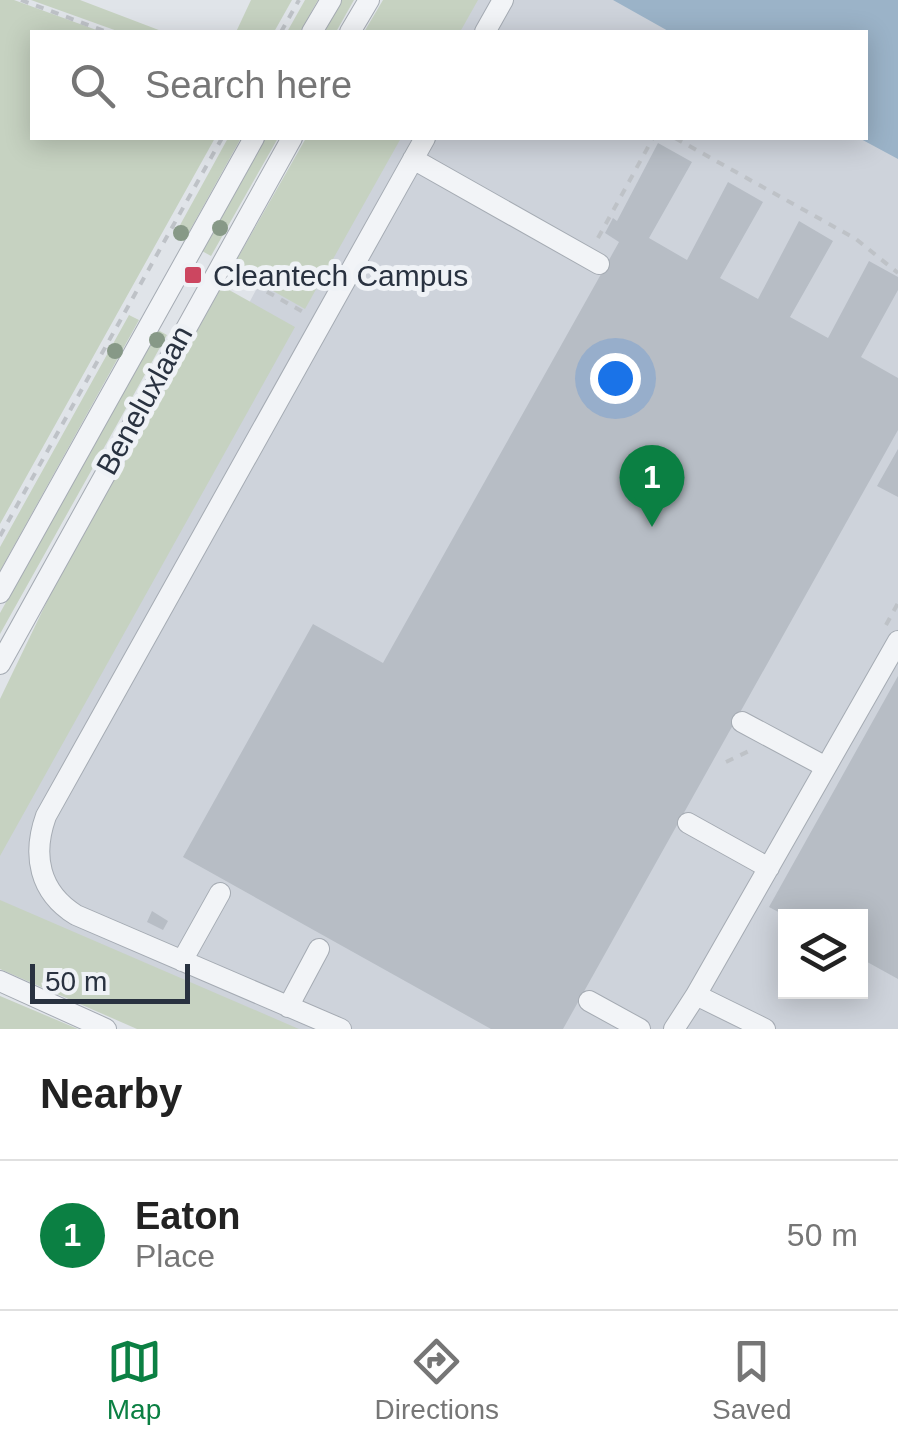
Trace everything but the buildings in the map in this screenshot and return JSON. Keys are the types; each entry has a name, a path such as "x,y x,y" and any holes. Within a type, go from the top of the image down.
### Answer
{"street":[{"path":"313,30 330,0"},
{"path":"351,30 369,0"},
{"path":"486,30 503,0"},
{"path":"0,593 253,140"},
{"name":"Beneluxlaan","path":"0,664 291,140"},
{"path":"341,1029 62,906 51,894 39,864 40,832 424,140"},
{"path":"413,159 604,256"},
{"path":"674,1029 898,641"},
{"path":"742,722 826,767"},
{"path":"688,823 769,868"},
{"path":"182,961 220,893"},
{"path":"288,1006 318,949"},
{"path":"0,981 106,1029"},
{"path":"696,994 766,1029"},
{"path":"589,1001 640,1029"}],"path":[{"path":"21,0 103,30"},
{"path":"282,30 299,0"},
{"path":"0,536 129,311 221,140"},
{"path":"604,256 597,239 653,140"},
{"path":"678,140 856,239 898,272"}],"shaded area":[{"name":"Cleantech Campus","path":"412,0 898,0 898,1029 171,1029 0,956 0,765 337,140 868,140 868,30 395,30"}],"green space":[{"path":"0,0 14,0 96,30 30,30 30,140 214,140 0,524"},
{"path":"31,0 80,0 159,30 114,30"},
{"path":"251,0 292,0 275,30 237,30"},
{"path":"305,0 318,0 301,30 288,30"},
{"path":"342,0 354,0 337,30 325,30"},
{"path":"383,0 478,0 461,30 365,30"},
{"path":"227,140 240,140 184,241 174,236"},
{"path":"264,140 277,140 211,256 202,251"},
{"path":"305,140 400,140 305,309 232,268"},
{"path":"222,286 295,327 0,856 0,699 51,593"},
{"path":"129,315 139,320 0,571 0,547"},
{"path":"158,330 167,335 0,634 0,613"},
{"path":"0,900 299,1029 137,1029 0,969"},
{"path":"0,996 78,1029 0,1029"}],"water":[{"path":"613,0 898,0 898,159 863,140 868,140 868,30 666,30"}],"place":[{"name":"Cleantech Campus","path":"193,275"},
{"name":"Eaton","path":"652,527"}]}
